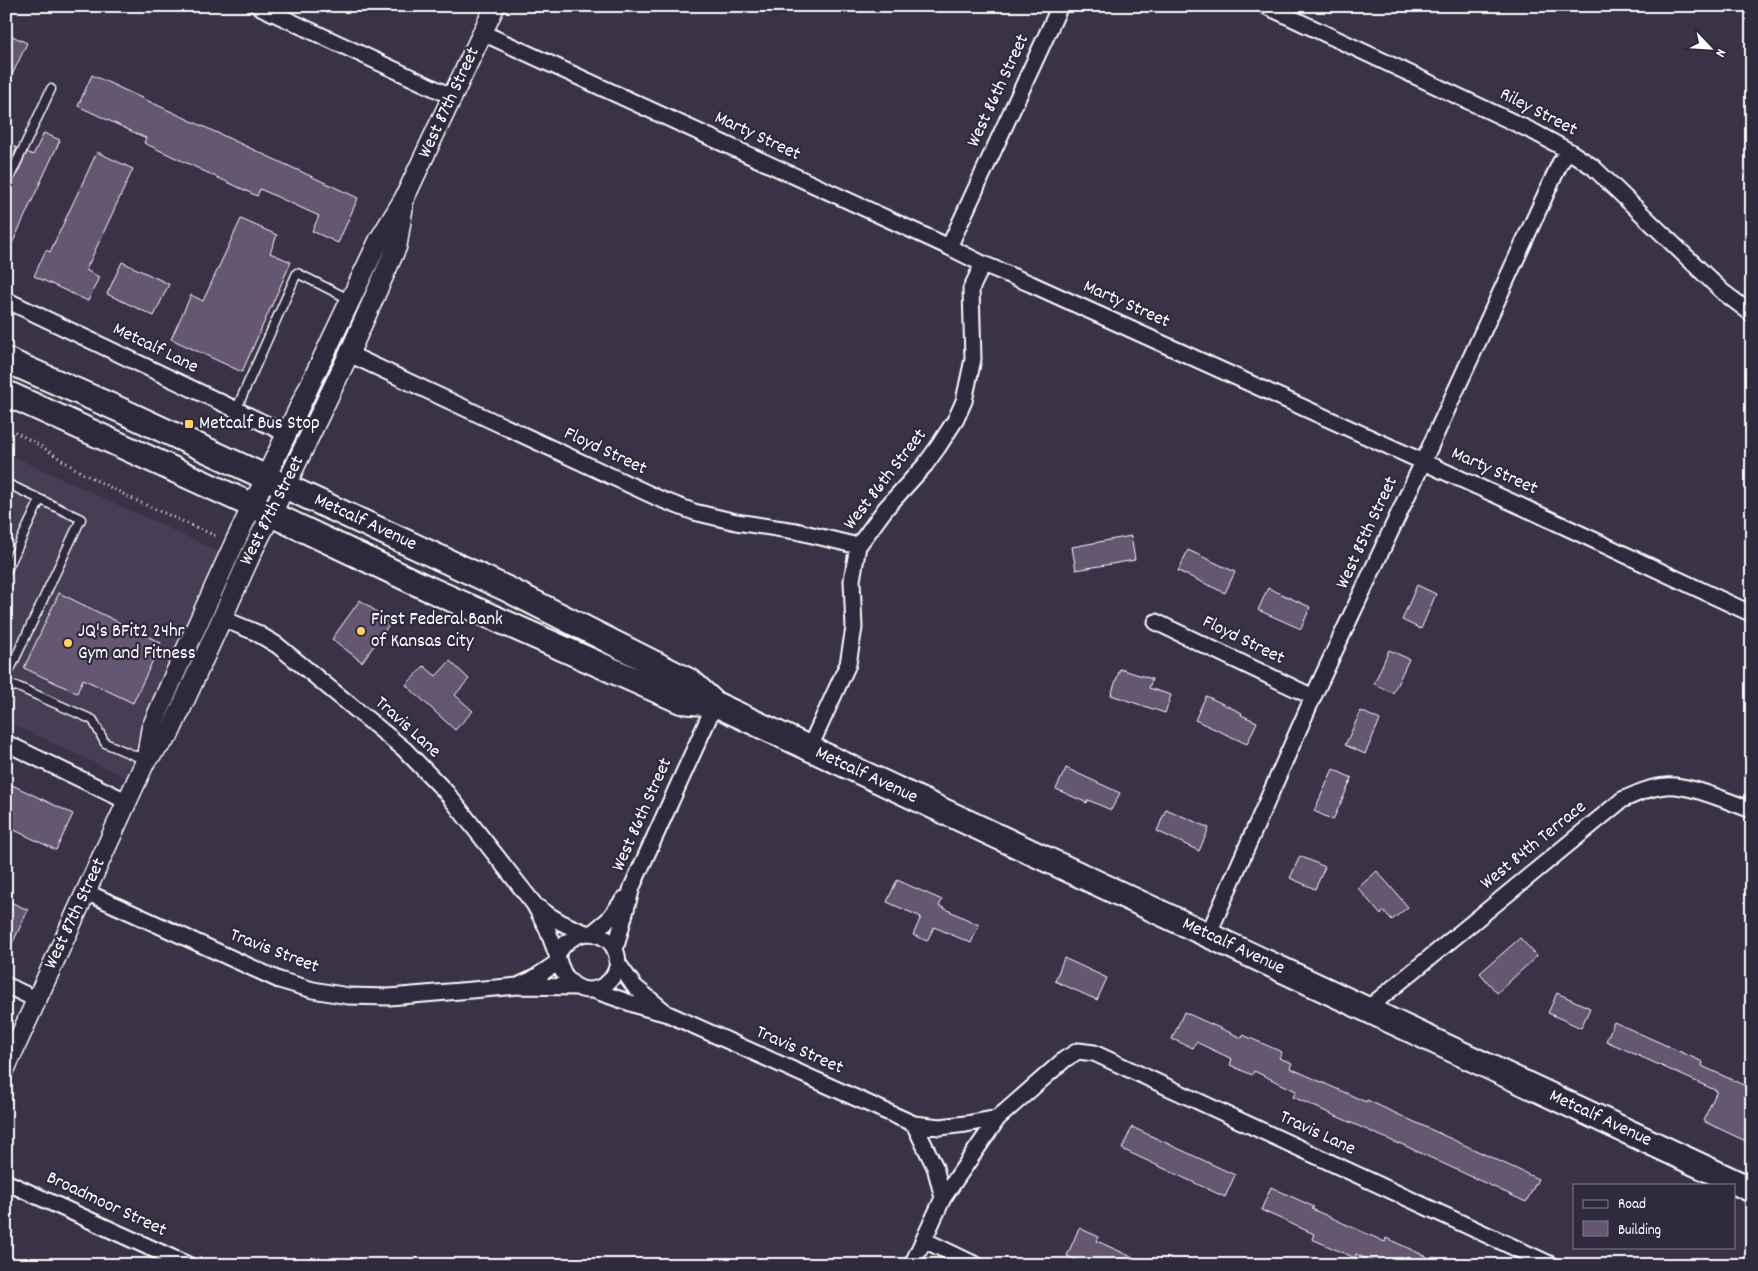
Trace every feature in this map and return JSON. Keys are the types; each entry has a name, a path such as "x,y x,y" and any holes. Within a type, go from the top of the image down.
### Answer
{"main road":[{"name":"Metcalf Avenue","path":"6,360 505,588 690,682 715,704 1752,1190"},
{"name":"Metcalf Avenue","path":"6,393 427,588 681,701 715,704"}],"street":[{"path":"258,6 453,97"},
{"name":"West 87th Street","path":"276,482 287,434 379,240 404,199 495,6"},
{"name":"West 86th Street","path":"949,247 1060,6"},
{"name":"Riley Street","path":"1266,6 1534,132 1569,151 1593,167 1724,292 1752,314"},
{"name":"Marty Street","path":"483,33 983,264 1031,284 1577,532 1752,614"},
{"name":"West 85th Street","path":"1208,935 1313,697 1560,163 1569,151"},
{"name":"West 87th Street","path":"146,760 169,735 221,618 262,510 349,354 396,246 404,199"},
{"name":"West 86th Street","path":"809,749 848,664 854,628 852,580 858,546 886,508 938,447 956,419 964,401 973,359 972,288 983,264"},
{"name":"Metcalf Lane","path":"6,300 287,434"},
{"name":"Floyd Street","path":"349,354 660,499 694,512 736,522 796,531 858,546"},
{"name":"West 87th Street","path":"6,1067 128,802 146,760 151,729 234,544 262,510"},
{"name":"Travis Lane","path":"221,618 255,632 277,645 404,749 446,792 534,904 547,928 557,959"},
{"name":"Floyd Street","path":"1156,622 1313,697"},
{"name":"West 86th Street","path":"616,956 632,887 715,704"},
{"path":"6,743 128,802"},
{"name":"West 84th Terrace","path":"1367,1010 1622,800 1644,790 1666,786 1683,788 1752,810"},
{"name":"West 86th Street","path":"589,933 608,920 632,887"},
{"name":"Travis Street","path":"86,892 279,980 313,990 348,996 389,997 518,986 576,987"},
{"name":"Travis Lane","path":"534,904 567,927 589,933"},
{"path":"589,933 604,937 616,956 614,975 601,987 593,990 584,990 568,982 557,959 568,940 577,935 589,933"},
{"name":"Travis Street","path":"616,956 634,986 668,1014"},
{"name":"Travis Street","path":"518,986 533,979 557,959"},
{"path":"6,985 37,1000"},
{"name":"Travis Street","path":"593,990 668,1014 914,1124 940,1127 998,1118"},
{"name":"Travis Lane","path":"998,1118 1065,1059 1078,1051 1094,1054 1552,1265"},
{"path":"912,1265 942,1198 998,1118"},
{"path":"914,1124 935,1167 942,1198"},
{"name":"Broadmoor Street","path":"6,1182 188,1265"},
{"path":"924,1240 976,1265"}],"lane":[{"path":"6,185 51,89"},
{"path":"236,410 297,273 351,300"},
{"path":"6,484 81,519 6,678"},
{"path":"6,572 40,500"},
{"path":"6,688 16,686 93,720 105,743 146,760"}],"path":[{"path":"6,427 39,445 82,473 138,501 234,544"}],"shaded area":[{"path":"6,453 224,554 143,723 125,777 6,721"}],"building":[{"path":"6,33 27,43 6,88"},
{"path":"92,75 358,198 338,243 312,231 319,216 260,189 257,196 144,143 146,138 78,106"},
{"path":"44,133 60,140 6,257 6,191 11,187 27,152 33,155"},
{"path":"6,143 17,148 6,171"},
{"path":"97,152 133,169 86,270 99,277 88,301 34,276 46,250 50,252"},
{"path":"241,219 277,235 270,253 291,262 242,372 171,339 191,295 203,301"},
{"path":"122,262 169,284 154,316 107,294"},
{"path":"1131,536 1135,560 1076,570 1072,547"},
{"path":"1188,550 1235,572 1225,593 1178,571"},
{"path":"1417,585 1436,594 1421,629 1402,620"},
{"path":"1268,588 1310,607 1301,629 1258,610"},
{"path":"59,593 161,643 133,703 83,679 77,693 24,668"},
{"name":"First Federal Bank of Kansas City","path":"360,600 391,622 362,662 332,639"},
{"path":"1389,650 1409,659 1393,693 1374,684"},
{"path":"450,661 469,679 455,695 473,711 455,730 406,685 424,666 436,676"},
{"path":"1120,669 1152,679 1149,688 1171,695 1165,713 1111,695"},
{"path":"1206,696 1257,722 1247,744 1195,720"},
{"path":"1361,711 1380,720 1365,754 1345,745"},
{"path":"1066,768 1120,793 1111,810 1088,800 1087,803 1056,789"},
{"path":"1333,769 1352,778 1333,820 1314,811"},
{"path":"6,782 73,814 56,850 6,826"},
{"path":"1166,809 1209,828 1199,851 1157,831"},
{"path":"1300,856 1325,867 1315,889 1290,878"},
{"path":"1377,871 1408,907 1392,920 1384,911 1381,915 1358,888"},
{"path":"897,880 942,900 939,906 979,925 971,943 934,927 927,941 913,935 921,917 887,902"},
{"path":"6,900 28,910 6,957"},
{"path":"1520,938 1537,956 1497,993 1480,973"},
{"path":"1064,958 1107,978 1097,1000 1055,981"},
{"path":"1557,993 1590,1008 1581,1028 1548,1013"},
{"path":"1184,1012 1242,1038 1243,1035 1282,1052 1279,1058 1292,1063 1290,1068 1366,1102 1367,1100 1538,1179 1526,1202 1399,1143 1293,1097 1296,1091 1254,1071 1252,1075 1230,1065 1232,1059 1196,1042 1193,1048 1172,1039"},
{"path":"1614,1022 1703,1062 1702,1066 1752,1089 1752,1144 1703,1121 1717,1091 1606,1041"},
{"path":"1132,1127 1235,1175 1225,1197 1122,1149"},
{"path":"1271,1187 1314,1207 1312,1209 1385,1242 1386,1238 1445,1265 1380,1265 1356,1254 1355,1258 1312,1239 1314,1234 1261,1210"},
{"path":"1079,1228 1099,1237 1097,1241 1149,1265 1086,1265 1067,1256"}],"place":[{"name":"Metcalf Bus Stop","path":"189,424"},
{"name":"First Federal Bank of Kansas City","path":"361,631"},
{"name":"JQ's BFit2 24hr Gym and Fitness","path":"68,643"}]}
